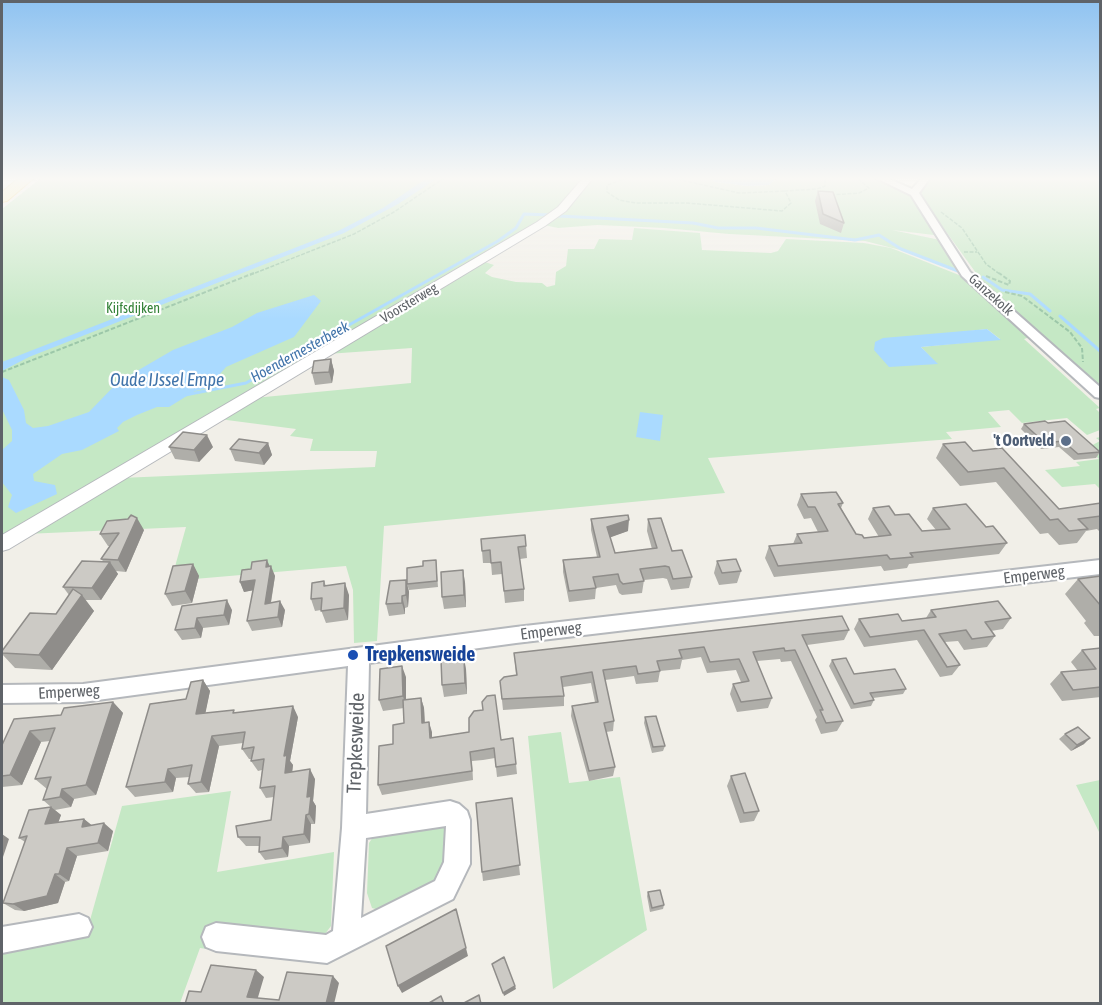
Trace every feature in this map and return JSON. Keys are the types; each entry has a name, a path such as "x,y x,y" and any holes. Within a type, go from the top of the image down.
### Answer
{"street":[{"name":"Voorsterweg","path":"2,544 539,225"},
{"name":"Ganzekolk","path":"934,225 966,274 1101,394"},
{"name":"Emperweg","path":"2,694 83,693 516,635 1101,567"},
{"name":"Trepkesweide","path":"346,940 354,828 359,657"},
{"path":"216,937 327,949 444,891 457,864 458,820 450,813 354,828"},
{"path":"2,940 79,927"}],"path":[{"path":"2,372 354,234 371,225"},
{"path":"958,225 986,264 1010,281 1009,285 983,274"},
{"path":"986,264 981,277 994,284"},
{"path":"998,288 1022,296 1070,332 1082,348 1082,362 1090,369"}],"green space":[{"name":"Kijfsdijken","path":"2,225 535,225 2,538"},
{"path":"544,225 933,225 942,236 892,230 945,241 962,273 908,252 865,241 664,228 597,225 558,228"},
{"path":"941,225 1100,225 1100,387 984,284"},
{"path":"634,228 700,233 702,250 771,253 778,251 786,239 864,243 891,248 964,277 1030,337 1024,339 1100,408 1096,409 1100,413 1100,430 1087,435 1067,418 1022,423 1009,410 988,412 1001,427 946,432 952,439 708,458 725,493 384,526 377,641 354,643 353,590 346,566 171,581 186,527 25,534 121,478 375,467 377,451 310,451 313,439 290,436 296,429 219,419 254,398 411,383 412,348 327,354 485,262 494,265 485,273 492,277 516,282 542,283 547,287 555,285 556,272 566,266 568,249 594,249 599,239 632,240","holes":["987,329 1000,339 921,347 937,364 874,350 953,333"]},
{"path":"1100,441 1100,489 1095,484 1062,487 1045,470 1080,466 1076,462 1099,459 1087,448"},
{"path":"561,732 569,783 620,777 647,930 553,989 528,736"},
{"path":"1100,780 1100,834 1076,785"},
{"path":"231,791 217,872 334,852 331,926 325,934 316,938 214,950 200,948 180,1003 2,1004 2,953 85,938 122,806"},
{"path":"447,826 448,868 441,880 379,910 372,908 367,893 369,843 373,837"}],"water":[{"path":"350,225 359,225 344,233 29,357 2,371 2,362"},
{"name":"Oude IJssel Empe","path":"314,295 321,301 294,337 226,367 208,388 195,391 169,407 157,407 137,415 123,422 117,428 119,431 82,450 62,454 33,474 34,481 55,485 57,494 16,513 8,507 12,495 2,482 2,450 12,441 12,430 2,409 2,377 9,380 24,410 26,423 33,428 48,426 89,412 118,382 173,350 232,327 257,313"},
{"path":"987,329 1001,340 921,347 938,364 889,367 874,350 875,342 883,338"},
{"path":"640,412 663,415 660,441 636,437"}],"building":[{"path":"331,359 329,372 312,373 314,361"},
{"path":"1045,421 1048,423 1065,421 1100,452 1078,454 1063,441 1045,443 1024,424"},
{"path":"183,432 207,435 194,450 169,447"},
{"path":"239,439 268,443 259,453 230,449"},
{"path":"965,442 973,451 1002,448 1059,509 1101,503 1101,516 1078,519 1088,529 1069,531 1058,519 1050,520 1004,468 968,472 943,444"},
{"path":"836,492 843,503 838,504 856,534 864,538 891,535 873,508 889,506 895,515 909,514 922,531 950,529 933,508 966,504 986,527 993,526 1007,543 910,553 913,557 890,559 887,555 778,566 769,546 802,543 797,534 828,531 815,507 808,507 801,494"},
{"path":"131,515 137,518 118,560 101,559 119,533 100,534 107,521 128,519"},
{"path":"628,515 629,520 607,527 615,553 657,548 648,519 661,518 672,551 682,550 692,577 673,579 669,567 665,566 640,569 644,581 623,584 618,574 593,577 596,588 569,591 563,560 600,557 591,519"},
{"path":"525,535 526,546 518,547 524,589 504,591 501,562 491,563 490,550 482,551 481,539"},
{"path":"736,559 741,571 722,573 717,561"},
{"path":"267,560 266,567 271,566 265,604 280,601 278,617 247,621 255,580 240,582 242,570 251,569 252,562"},
{"path":"436,560 437,581 407,584 407,568 423,566 423,561"},
{"path":"82,561 110,562 92,588 63,587"},
{"path":"193,564 185,591 165,594 173,566"},
{"path":"463,570 464,595 442,597 441,572"},
{"path":"1101,576 1101,606 1078,579"},
{"path":"406,580 406,595 402,596 402,603 386,604 390,581"},
{"path":"324,581 324,586 345,583 344,608 321,611 322,598 311,599 312,583"},
{"path":"73,589 82,595 39,655 2,653 30,613 56,614"},
{"path":"227,600 224,615 197,618 195,628 175,630 182,606"},
{"path":"998,601 1011,618 985,622 995,636 972,639 966,630 939,634 960,665 947,667 924,630 870,637 859,619 898,614 902,621 936,617 931,610"},
{"path":"842,616 849,630 802,635 843,721 826,723 820,710 823,710 795,650 785,651 784,648 753,652 772,698 741,702 733,684 749,681 739,659 710,662 704,647 679,650 682,658 657,661 660,671 638,674 636,666 603,670 614,721 604,723 615,767 589,771 572,706 598,702 592,672 561,677 564,696 502,699 500,681 504,677 517,675 514,653"},
{"path":"1101,648 1101,687 1073,690 1061,672 1096,669 1082,650"},
{"path":"464,658 465,683 442,685 441,660"},
{"path":"846,658 854,674 895,669 906,689 870,693 874,700 854,704 832,660"},
{"path":"402,666 403,696 379,700 380,669"},
{"path":"203,680 196,714 234,710 233,713 293,706 284,756 287,755 285,773 310,769 307,797 311,796 304,834 283,837 282,848 259,852 260,837 238,837 236,826 271,820 275,786 260,788 264,759 251,761 254,747 242,749 245,732 212,736 201,782 188,784 192,765 168,769 165,782 126,787 150,704 186,699 191,682"},
{"path":"495,695 501,740 513,738 516,764 496,767 494,748 470,752 472,771 378,785 379,746 393,744 393,725 404,723 403,700 421,698 422,723 429,722 430,738 469,732 469,718 474,711 483,710 482,702 487,696"},
{"path":"113,702 86,785 62,789 60,797 43,800 51,777 35,779 55,728 30,731 10,775 2,776 2,745 14,719 61,715 64,708"},
{"path":"656,716 665,746 653,747 645,717"},
{"path":"1078,727 1090,738 1077,745 1065,734"},
{"path":"745,773 759,811 744,813 731,776"},
{"path":"512,798 520,865 482,872 476,803"},
{"path":"51,807 45,824 84,819 82,827 104,823 98,843 67,848 59,874 55,874 47,896 13,904 3,903 27,836 19,838 29,810"},
{"path":"660,890 664,905 652,908 648,892"},
{"path":"456,909 466,948 398,986 386,946"},
{"path":"504,957 515,986 503,993 492,964"},
{"path":"211,965 256,970 247,997 279,1000 287,972 333,976 326,1004 185,1004 189,991 201,992"},
{"path":"479,995 481,1004 462,1004"},
{"path":"441,996 444,1004 429,1004 429,1003"}],"waterway":[{"name":"Hoendernesterbeek","path":"185,395 246,383 498,241 518,225"},
{"path":"702,225 718,228 756,228 855,240 879,235 901,249 958,271"},
{"name":"Hoendernesterbeek","path":"983,277 1002,290 1030,294 1050,311"},
{"name":"Hoendernesterbeek","path":"1060,316 1100,351"}],"place":[{"name":"'t Oortveld","path":"1066,441"},
{"name":"Trepkensweide","path":"353,655"}]}
